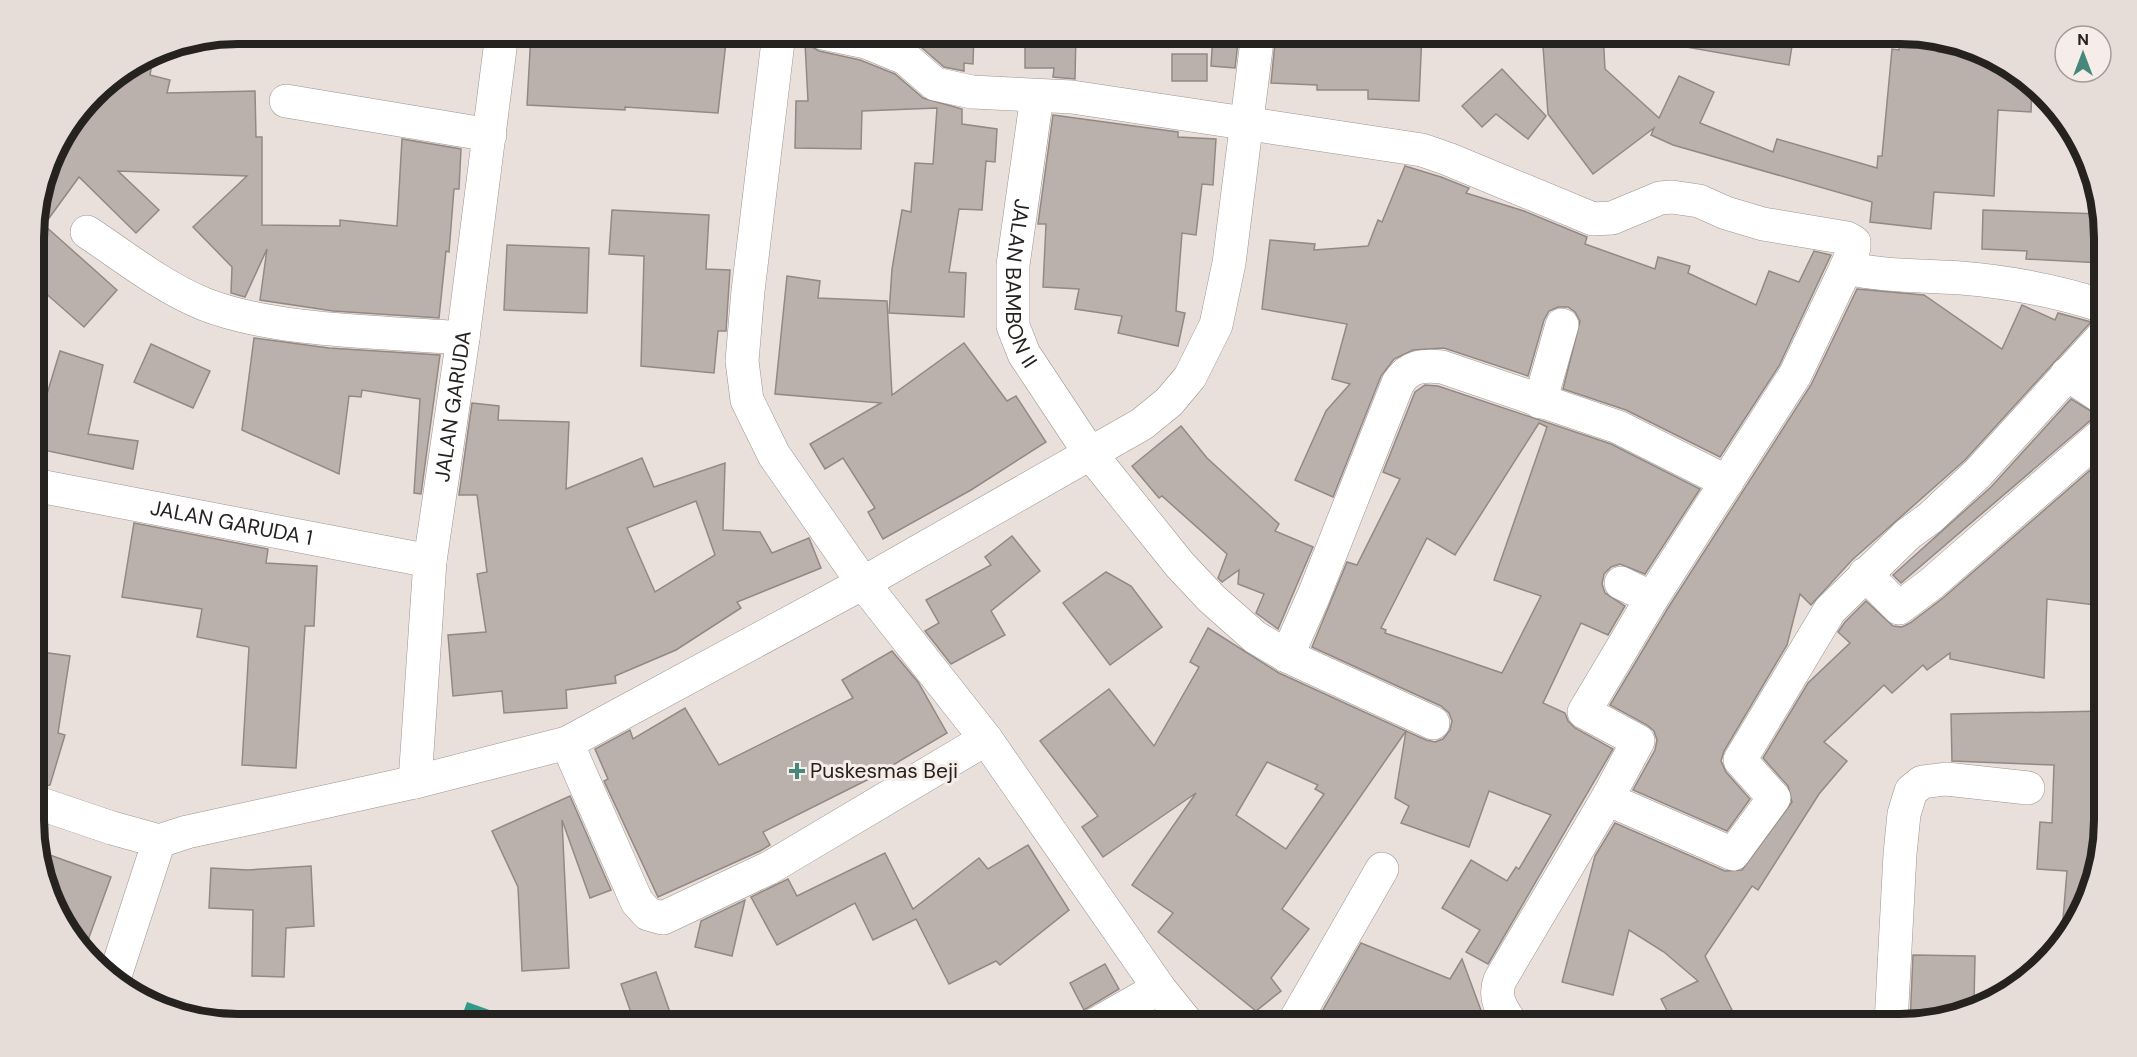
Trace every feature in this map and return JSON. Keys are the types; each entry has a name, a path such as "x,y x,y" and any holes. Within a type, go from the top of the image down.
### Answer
{"street":[{"name":"JALAN GARUDA","path":"415,782 430,561 463,338 501,44"},
{"path":"778,44 748,291 742,380 757,425 774,455 863,583 986,739 1159,988 1179,1013"},
{"path":"871,44 905,58 935,84 972,92 1072,97 1422,150 1593,219 1612,218 1660,198 1672,196 1700,201 1726,213 1763,224 1852,240 1854,248 1846,268 1795,375 1652,598 1584,712 1638,741 1607,799 1500,981 1496,990 1498,1001 1505,1013"},
{"path":"44,805 159,841 265,813 415,782 567,742 863,583 1089,452 1142,424 1169,402 1190,377 1216,325 1223,296 1256,44"},
{"name":"JALAN BAMBON II","path":"1037,96 1013,265 1013,326 1024,354 1089,452 1180,565 1212,599 1255,637 1287,656 1433,723"},
{"path":"286,101 490,135"},
{"path":"87,232 186,296 230,312 314,326 463,338"},
{"path":"1846,268 1901,277 2003,282 2094,303"},
{"path":"1540,402 1562,325"},
{"path":"1607,799 1732,854 1774,798 1740,760 1830,610 1865,574 1978,472 2094,346"},
{"path":"1287,656 1314,595 1385,413 1404,375 1419,366 1442,367 1618,427 1727,483"},
{"path":"2067,374 2094,392"},
{"path":"1865,574 1899,608 1940,577 2094,443"},
{"name":"JALAN GARUDA 1","path":"44,487 430,561"},
{"path":"1621,583 1652,598"},
{"path":"567,742 638,902 648,914 663,918 769,868 986,739"},
{"path":"1892,1013 1900,854 1904,814 1911,791 1922,782 1946,779 2028,788"},
{"path":"117,970 159,841"},
{"path":"1299,1013 1382,869"},
{"path":"1114,1013 1159,988"}],"shaded area":[{"path":"467,1002 500,1014 463,1014"}],"building":[{"path":"530,44 726,44 718,113 625,107 625,110 527,105"},
{"path":"805,44 819,51 860,60 895,74 923,98 962,109 962,124 997,129 995,162 986,161 982,210 959,209 949,272 966,273 964,317 889,313 892,269 902,210 911,212 915,163 933,164 937,108 862,111 861,149 795,148 796,101 808,101"},
{"path":"921,44 974,44 973,64 964,63 964,71 944,67 921,47"},
{"path":"1025,44 1076,44 1075,79 1053,77 1054,68 1025,68"},
{"path":"1212,44 1238,44 1235,68 1211,66"},
{"path":"1275,44 1422,44 1419,101 1368,99 1368,90 1317,90 1317,85 1271,83"},
{"path":"1543,44 1604,44 1605,69 1659,118 1679,76 1714,92 1700,123 1773,152 1777,139 1877,168 1878,156 1882,156 1892,49 1899,50 1899,44 1925,45 1938,48 1938,52 1961,54 1974,58 2007,76 2032,97 2031,112 1998,110 1994,196 1934,192 1931,229 1870,222 1872,202 1673,145 1651,135 1654,128 1593,174 1548,114"},
{"path":"1686,44 1792,44 1789,65 1686,47"},
{"path":"1172,54 1207,54 1207,81 1172,81"},
{"path":"152,64 150,75 170,80 167,93 255,91 256,137 262,137 262,225 340,226 340,220 397,226 402,139 461,149 459,189 454,189 449,252 446,251 439,318 333,311 260,300 267,249 245,297 231,293 232,267 193,227 247,176 118,171 159,210 136,233 79,177 44,225 50,187 69,140 84,119 110,92 140,69"},
{"path":"1502,69 1546,116 1528,139 1496,114 1482,127 1462,106"},
{"path":"1053,115 1178,132 1178,137 1216,139 1213,185 1202,184 1196,235 1182,233 1176,311 1185,313 1178,346 1118,333 1122,316 1075,309 1079,289 1043,287 1046,224 1038,224"},
{"path":"1405,166 1469,188 1466,193 1524,211 1587,237 1585,244 1655,269 1658,257 1690,266 1688,273 1756,305 1769,271 1799,282 1814,251 1831,255 1779,366 1720,457 1626,410 1563,389 1580,321 1575,312 1568,307 1558,307 1549,311 1544,320 1528,376 1444,348 1413,350 1394,359 1381,376 1333,497 1295,480 1326,411 1350,384 1332,379 1347,324 1262,309 1270,240 1315,244 1314,250 1368,246 1378,220 1382,222"},
{"path":"612,210 709,215 706,269 730,270 726,331 718,331 714,373 641,366 644,256 609,254"},
{"path":"1983,210 2092,214 2094,263 2026,259 2027,251 1982,249"},
{"path":"44,225 117,290 84,327 44,292"},
{"path":"507,245 589,248 587,313 504,310"},
{"path":"787,276 820,281 818,298 887,301 892,395 964,343 1007,401 1016,396 1046,442 971,490 883,539 868,512 875,508 843,458 825,469 810,444 881,403 775,394"},
{"path":"1857,289 1924,295 2002,349 2022,305 2055,320 2058,313 2091,322 1965,460 1852,560 1811,605 1800,594 1787,645 1724,751 1721,761 1726,772 1750,799 1727,831 1633,790 1655,750 1657,740 1654,731 1647,725 1610,705 1668,608 1811,385"},
{"path":"254,338 329,348 440,355 421,494 414,493 420,399 362,390 361,397 349,396 339,474 242,430"},
{"path":"151,344 210,371 193,408 134,382"},
{"path":"60,351 103,365 88,434 138,441 133,469 44,450 44,393 47,394"},
{"path":"1425,385 1438,386 1611,444 1700,489 1645,574 1620,564 1611,567 1604,574 1602,584 1605,593 1625,606 1608,635 1581,623 1543,703 1565,713 1568,721 1575,728 1613,749 1488,964 1466,952 1480,930 1442,908 1471,860 1507,881 1516,867 1519,869 1551,815 1489,791 1469,847 1401,823 1409,806 1395,798 1406,731 1435,742 1443,739 1450,730 1452,721 1449,713 1441,706 1312,647 1347,562 1357,565 1400,479 1383,472 1415,392","holes":["1539,423 1547,427 1494,580 1541,596 1502,673 1385,633 1386,630 1381,628 1427,538 1455,555"]},
{"path":"2071,399 2094,413 2094,418 1901,583 1893,575 1991,487"},
{"path":"472,403 499,406 498,420 569,422 566,489 642,458 654,487 725,463 723,530 760,532 772,553 809,538 821,568 737,602 741,608 676,650 615,676 616,683 566,690 567,708 504,713 502,691 453,696 448,635 486,632 477,574 487,572 477,495 459,495","holes":["696,501 715,555 655,592 627,528"]},
{"path":"1181,426 1207,458 1279,524 1275,531 1313,547 1278,629 1256,613 1264,594 1238,584 1239,570 1222,582 1218,578 1227,554 1162,496 1159,498 1132,466"},
{"path":"2094,467 2094,605 2047,599 2044,678 1950,659 1950,653 1927,670 1923,665 1892,693 1884,685 1824,742 1847,761 1819,794 1758,890 1752,886 1705,956 1734,1013 1668,1013 1661,999 1698,981 1664,952 1629,930 1613,995 1562,982 1595,856 1615,823 1725,871 1742,870 1792,802 1788,786 1763,758 1808,683 1850,643 1838,632 1845,622 1866,601 1893,626 1902,627 1943,598"},
{"path":"134,523 268,549 266,563 317,566 314,626 305,626 296,768 242,765 249,647 197,637 202,609 122,597"},
{"path":"1012,536 1040,571 991,611 1005,635 951,664 925,631 939,623 926,600 991,565 985,557"},
{"path":"1106,572 1131,586 1162,627 1110,665 1063,603"},
{"path":"1208,628 1279,673 1406,731 1282,909 1309,929 1271,978 1281,991 1256,1011 1158,932 1173,913 1132,885 1196,793 1103,857 1082,827 1098,816 1040,741 1109,689 1154,746 1199,667 1190,662","holes":["1267,762 1318,785 1315,789 1324,794 1286,849 1236,815"]},
{"path":"892,651 918,682 947,733 871,778 763,832 770,845 760,851 658,897 604,781 608,779 595,749 630,730 633,739 685,708 719,765 853,698 842,680"},
{"path":"44,652 70,656 58,733 65,735 50,785 44,786"},
{"path":"2094,711 2092,845 2083,882 2063,924 2067,871 2037,869 2040,822 2052,823 2054,765 1952,761 1951,714"},
{"path":"570,796 611,890 590,898 562,820 569,968 522,971 518,887 492,831"},
{"path":"1028,845 1069,910 1000,965 996,961 949,984 916,919 873,940 855,903 777,945 751,897 788,879 797,896 885,853 913,909 979,858 988,869"},
{"path":"46,854 111,877 88,941 76,927 64,905 54,882"},
{"path":"311,866 314,926 286,928 284,977 252,976 253,910 209,908 211,868 248,870"},
{"path":"745,900 732,956 695,947 701,921"},
{"path":"1361,943 1450,979 1462,959 1482,1013 1321,1013"},
{"path":"1913,955 1975,956 1974,998 1937,1010 1910,1013"},
{"path":"1105,964 1119,989 1084,1010 1070,983"},
{"path":"656,972 670,1014 631,1014 621,984"}],"place":[{"name":"Puskesmas Beji","path":"797,771"}]}
